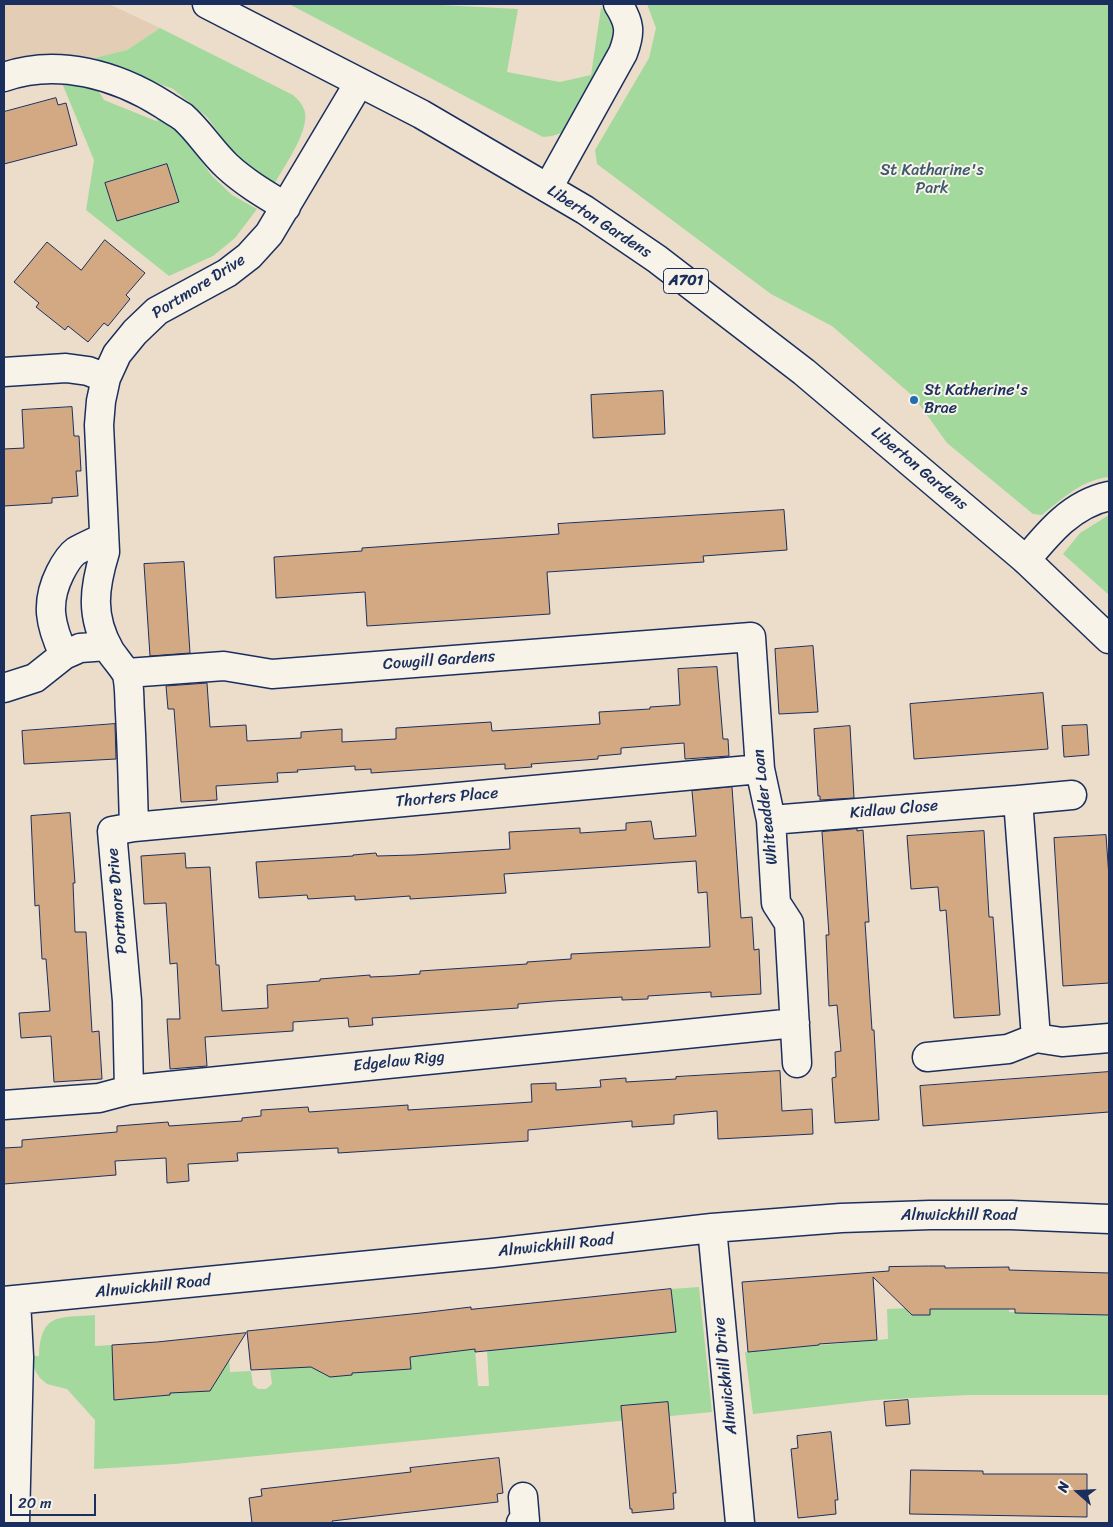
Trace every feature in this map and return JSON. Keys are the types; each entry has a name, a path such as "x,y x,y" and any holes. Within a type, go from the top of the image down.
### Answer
{"street":[{"name":"Liberton Gardens","path":"207,4 421,114 585,210 633,242 722,307 811,378 1026,560 1109,639"},
{"path":"548,188 628,40 629,28 625,14 618,4"},
{"path":"4,77 40,69 74,69 105,77 143,91 183,118 228,166 263,193 286,207"},
{"name":"Portmore Drive","path":"129,1090 127,1001 112,831 134,828 132,740 127,673 107,646 96,619 95,606 99,571 105,552 98,425 106,378 118,354 135,332 156,311 227,273 249,256 269,234 359,83"},
{"path":"4,372 66,368 88,371 106,378"},
{"path":"1026,560 1047,534 1075,509 1109,496"},
{"path":"64,654 54,635 50,606 55,583 64,564 75,552 104,537"},
{"name":"Cowgill Gardens","path":"127,673 224,666 272,674 750,637"},
{"name":"Whiteadder Loan","path":"750,637 760,769 771,820 776,902 789,923 797,1063"},
{"path":"7,686 35,678 64,654 80,648 107,646"},
{"name":"Thorters Place","path":"134,828 760,769"},
{"name":"Kidlaw Close","path":"771,820 1072,795"},
{"path":"1018,800 1036,1038"},
{"name":"Edgelaw Rigg","path":"4,1105 98,1098 129,1090 795,1023"},
{"path":"926,1057 1008,1049 1036,1038 1062,1042 1109,1038"},
{"name":"Alnwickhill Road","path":"10,1301 492,1253 712,1228 841,1218 1011,1215 1109,1219"},
{"name":"Alnwickhill Drive","path":"712,1228 740,1523"},
{"path":"10,1301 19,1356 15,1523"}],"shaded area":[{"path":"4,4 109,4 160,28 127,50 94,58 44,54 4,62"}],"green space":[{"path":"289,4 422,4 518,9 507,72 560,82 591,75 601,8 608,11 618,36 564,132 543,137"},
{"name":"St Katharine's Park","path":"647,4 1109,4 1109,477 1081,486 1065,496 1042,515 1033,514 947,443 914,397 832,326 771,294 597,164 595,150 649,58 656,28"},
{"path":"160,28 293,95 301,103 305,115 305,124 291,156 275,183 253,171 233,153 207,117 173,89 94,58 127,50"},
{"path":"62,83 97,88 104,100 156,121 163,118 185,139 212,176 232,195 257,209 235,238 213,256 169,276 86,210 94,160"},
{"path":"1109,515 1109,595 1063,554 1080,533"},
{"path":"699,1287 712,1412 175,1464 94,1469 95,1420 67,1389 47,1384 40,1378 30,1356 39,1356 44,1331 48,1324 54,1320 71,1316 95,1315 95,1346 112,1345 115,1400 170,1395 169,1378 222,1373 221,1359 229,1358 230,1372 251,1371 253,1385 258,1389 266,1389 272,1384 270,1369 321,1362 323,1374 330,1377 352,1375 351,1357 411,1369 409,1338 420,1356 475,1349 478,1386 489,1386 487,1350 676,1332 671,1289"},
{"path":"1009,1291 1009,1312 1066,1315 1067,1293 1079,1314 1109,1315 1109,1395 967,1395 876,1400 753,1414 745,1352 888,1339 887,1309 909,1308 909,1313 912,1315 930,1315 930,1308 998,1309"}],"building":[{"path":"56,98 58,105 66,103 77,145 4,164 4,112"},
{"path":"167,164 179,202 117,221 105,183"},
{"path":"105,240 145,273 126,295 130,299 108,326 104,323 88,342 68,326 65,330 36,307 39,303 14,282 47,242 81,270"},
{"path":"663,391 665,434 593,438 591,395"},
{"path":"72,407 74,436 79,436 81,471 76,471 78,496 52,498 52,503 4,506 4,449 24,448 22,410"},
{"path":"784,510 787,550 703,556 704,562 547,572 550,614 367,626 365,592 276,598 274,557 362,551 362,548 559,534 558,524"},
{"path":"184,562 190,653 150,656 144,564"},
{"path":"813,646 818,712 779,714 775,649"},
{"path":"717,667 723,739 728,739 729,756 685,759 684,743 621,748 621,754 598,756 598,759 531,764 532,767 505,769 505,764 371,773 371,769 355,770 355,766 297,770 298,772 277,773 278,782 216,786 217,800 181,802 174,709 168,709 166,686 207,683 210,727 246,725 247,741 301,738 301,732 342,729 342,742 396,739 396,728 491,722 492,731 600,724 599,712 680,705 678,669"},
{"path":"1043,693 1048,749 914,759 910,704"},
{"path":"115,724 116,759 24,764 22,731"},
{"path":"1087,725 1089,755 1064,757 1062,726"},
{"path":"850,726 854,798 820,800 820,796 818,796 814,729"},
{"path":"732,787 741,918 752,917 754,950 759,949 761,994 711,997 711,992 648,996 648,999 622,1000 622,997 554,1001 518,1004 518,1008 372,1018 373,1025 349,1027 348,1018 293,1022 293,1031 205,1037 207,1066 170,1069 167,1019 180,1019 177,963 170,964 166,903 144,904 141,856 185,853 186,868 210,867 216,965 219,965 222,1011 268,1008 267,985 320,981 320,979 370,975 370,977 393,976 420,974 420,971 527,964 527,962 571,959 571,954 710,947 707,892 698,893 696,861 504,874 506,893 410,899 410,896 355,900 355,896 308,899 307,895 259,898 256,862 376,853 377,856 414,855 510,849 509,832 580,828 580,833 626,830 626,823 651,821 654,839 696,836 692,791"},
{"path":"70,813 75,883 73,883 75,932 86,932 92,1032 99,1031 102,1079 54,1082 51,1036 21,1038 19,1013 50,1011 46,959 42,959 39,905 35,906 31,816"},
{"path":"857,829 857,831 863,830 869,922 865,922 879,1120 835,1123 832,1078 836,1077 835,1052 841,1051 837,1005 829,1006 826,935 829,935 822,832"},
{"path":"984,831 989,917 993,917 1000,1015 954,1018 946,910 940,911 938,887 911,889 907,836"},
{"path":"1106,835 1109,877 1109,983 1063,986 1054,838"},
{"path":"780,1071 782,1111 812,1109 813,1134 718,1139 717,1111 674,1115 674,1124 632,1127 632,1121 528,1130 528,1141 338,1153 338,1148 237,1153 238,1161 188,1164 189,1181 167,1183 166,1158 115,1161 116,1175 4,1184 4,1148 22,1147 22,1140 117,1132 117,1126 168,1122 169,1126 242,1121 242,1118 261,1116 261,1110 308,1107 309,1112 408,1105 408,1110 532,1102 531,1084 556,1083 556,1090 601,1087 600,1080 626,1078 626,1082"},
{"path":"1109,1072 1109,1112 923,1126 920,1086"},
{"path":"945,1266 945,1268 1009,1267 1009,1270 1109,1273 1109,1315 1015,1313 1015,1309 930,1309 930,1315 912,1315 873,1277 877,1340 748,1352 742,1282 889,1271 889,1267"},
{"path":"671,1289 676,1332 475,1352 475,1349 410,1357 411,1369 352,1373 352,1375 330,1377 311,1367 251,1370 247,1331 471,1307 471,1309"},
{"path":"246,1333 210,1391 170,1393 170,1395 114,1400 112,1345"},
{"path":"908,1400 910,1424 886,1426 884,1402"},
{"path":"668,1402 676,1493 673,1493 674,1509 632,1513 632,1509 630,1509 621,1406"},
{"path":"831,1432 838,1500 835,1500 836,1514 798,1518 791,1449 798,1448 797,1436"},
{"path":"499,1458 503,1493 497,1494 498,1502 332,1521 333,1523 252,1523 249,1498 262,1496 261,1489 411,1472 410,1468"},
{"path":"911,1470 983,1471 983,1474 1087,1474 1087,1517 910,1514"}],"place":[{"name":"St Katherine's Brae","path":"914,400"}]}
